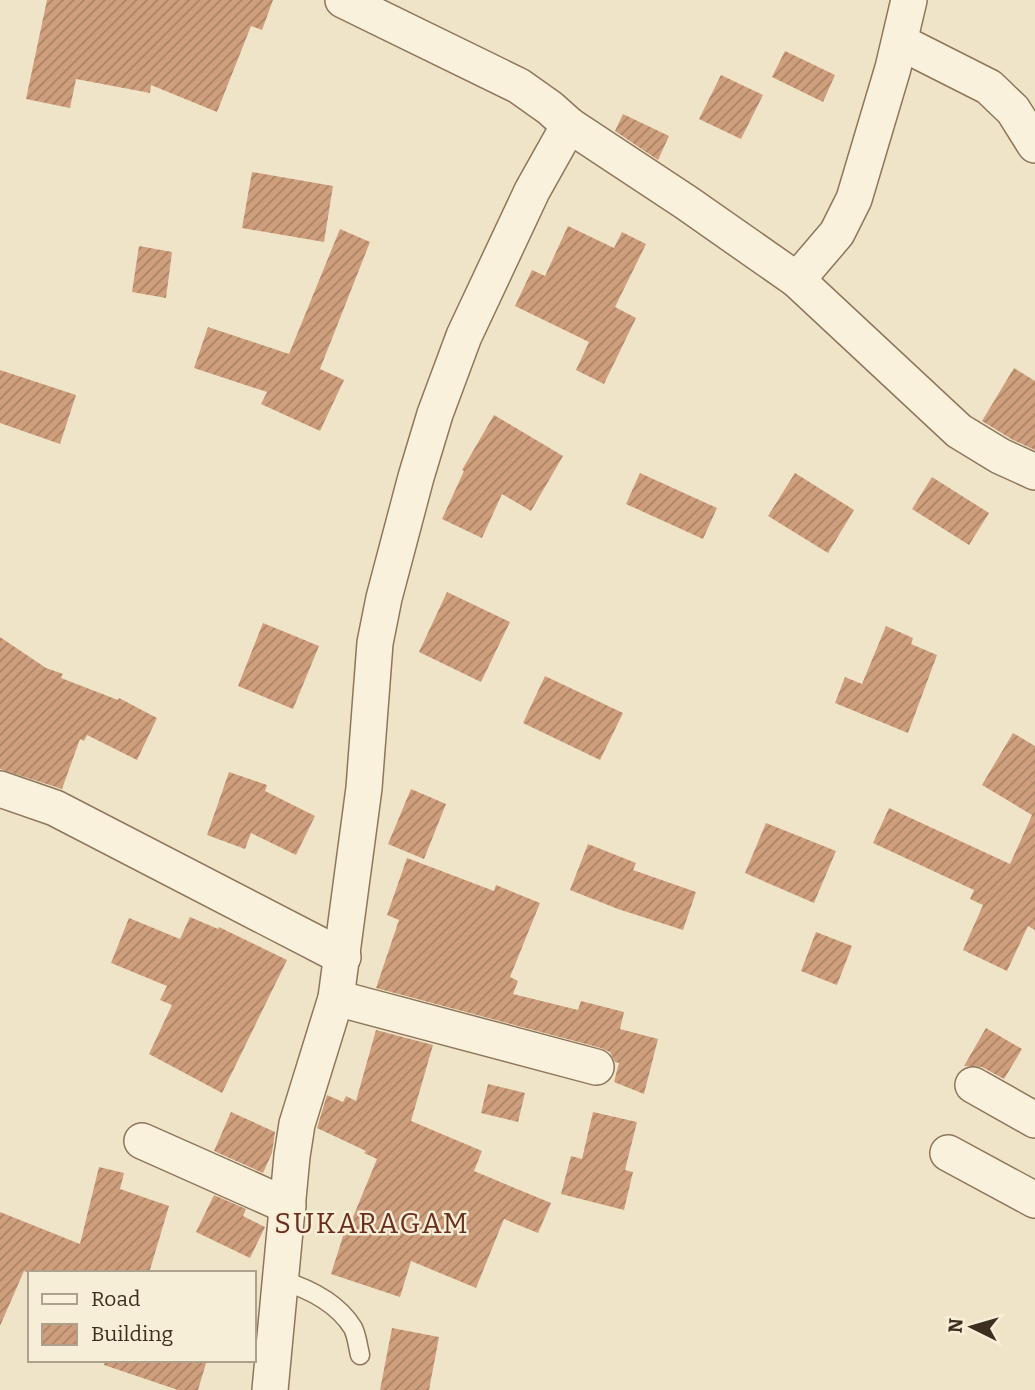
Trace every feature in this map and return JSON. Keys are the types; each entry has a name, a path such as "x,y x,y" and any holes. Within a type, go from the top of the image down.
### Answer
{"street":[{"path":"343,0 387,10 519,86 569,125 797,280 959,431 1000,456 1035,472"},
{"path":"797,280 837,233 854,199 900,42 909,0"},
{"path":"900,42 989,87 1013,110 1035,145"},
{"path":"270,1390 297,1124 336,998 343,957 364,788 375,643 384,598 435,414 464,336 532,191 569,125"},
{"path":"0,789 55,808 343,957"},
{"path":"336,998 596,1067"},
{"path":"973,1085 1035,1120"},
{"path":"142,1141 288,1206"},
{"path":"948,1153 1035,1200"}],"lane":[{"path":"280,1280 307,1288 335,1308 354,1329 360,1355"}],"building":[{"path":"47,0 273,0 262,30 251,26 217,112 151,85 150,93 76,79 70,108 26,99"},
{"path":"785,51 835,75 823,102 772,77"},
{"path":"721,75 763,95 741,139 699,119"},
{"path":"623,114 669,136 658,160 615,131"},
{"path":"252,172 333,186 324,242 242,228"},
{"path":"568,226 614,248 622,232 646,244 615,307 636,318 604,384 576,370 589,342 515,306 532,270 545,276"},
{"path":"340,229 370,242 320,369 344,380 320,431 261,404 267,392 194,368 208,327 289,354"},
{"path":"139,246 172,252 166,298 132,292"},
{"path":"1014,368 1035,381 1035,450 982,421"},
{"path":"0,370 76,395 60,444 0,423"},
{"path":"494,415 563,456 531,511 502,494 482,538 442,519 464,471 462,470"},
{"path":"640,473 717,508 703,539 626,504"},
{"path":"795,473 854,510 828,553 768,516"},
{"path":"932,477 989,513 969,545 912,509"},
{"path":"447,592 510,622 481,682 419,652"},
{"path":"263,623 319,646 293,709 238,686"},
{"path":"886,626 913,638 911,644 937,655 908,733 835,703 845,677 862,684"},
{"path":"0,637 46,668 63,674 61,678 118,700 119,698 157,718 137,760 87,735 84,741 80,739 62,789 0,769"},
{"path":"545,676 623,713 600,760 523,723"},
{"path":"1013,733 1035,746 1035,930 1028,926 1007,971 963,950 983,905 970,899 974,890 873,843 889,808 1010,864 1032,815 982,785"},
{"path":"229,772 267,785 265,791 315,816 296,855 251,833 245,849 207,835"},
{"path":"411,789 446,804 424,859 388,844"},
{"path":"766,823 836,851 814,903 745,873"},
{"path":"588,844 636,863 633,870 696,892 683,930 570,890"},
{"path":"407,858 494,891 496,885 540,903 510,977 518,981 513,994 578,1010 581,1001 624,1012 620,1029 658,1039 644,1094 614,1082 619,1063 615,1062 610,1052 601,1048 376,988 399,920 387,915"},
{"path":"190,917 218,929 219,927 287,960 222,1093 149,1054 172,1005 160,1000 167,986 111,963 129,918 180,939"},
{"path":"816,932 852,946 837,985 801,971"},
{"path":"986,1028 1022,1049 1004,1079 982,1067 964,1066"},
{"path":"376,1030 433,1045 411,1121 482,1151 474,1171 551,1203 538,1233 504,1219 476,1288 411,1261 400,1297 331,1274 344,1233 346,1234 377,1159 317,1128 327,1095 343,1102 346,1096 356,1101"},
{"path":"488,1084 525,1093 518,1122 481,1113"},
{"path":"231,1112 275,1132 272,1153 263,1173 214,1151"},
{"path":"593,1112 637,1122 625,1170 633,1172 624,1210 561,1194 571,1156 582,1159"},
{"path":"99,1167 124,1173 120,1189 169,1206 150,1271 24,1271 0,1326 0,1212 80,1244"},
{"path":"214,1195 246,1209 243,1216 265,1227 250,1258 196,1232"},
{"path":"392,1328 439,1337 429,1390 380,1390"},
{"path":"105,1362 206,1362 198,1390 178,1390 104,1365"}],"district":[{"name":"SUKARAGAM","path":"372,1223"}]}
